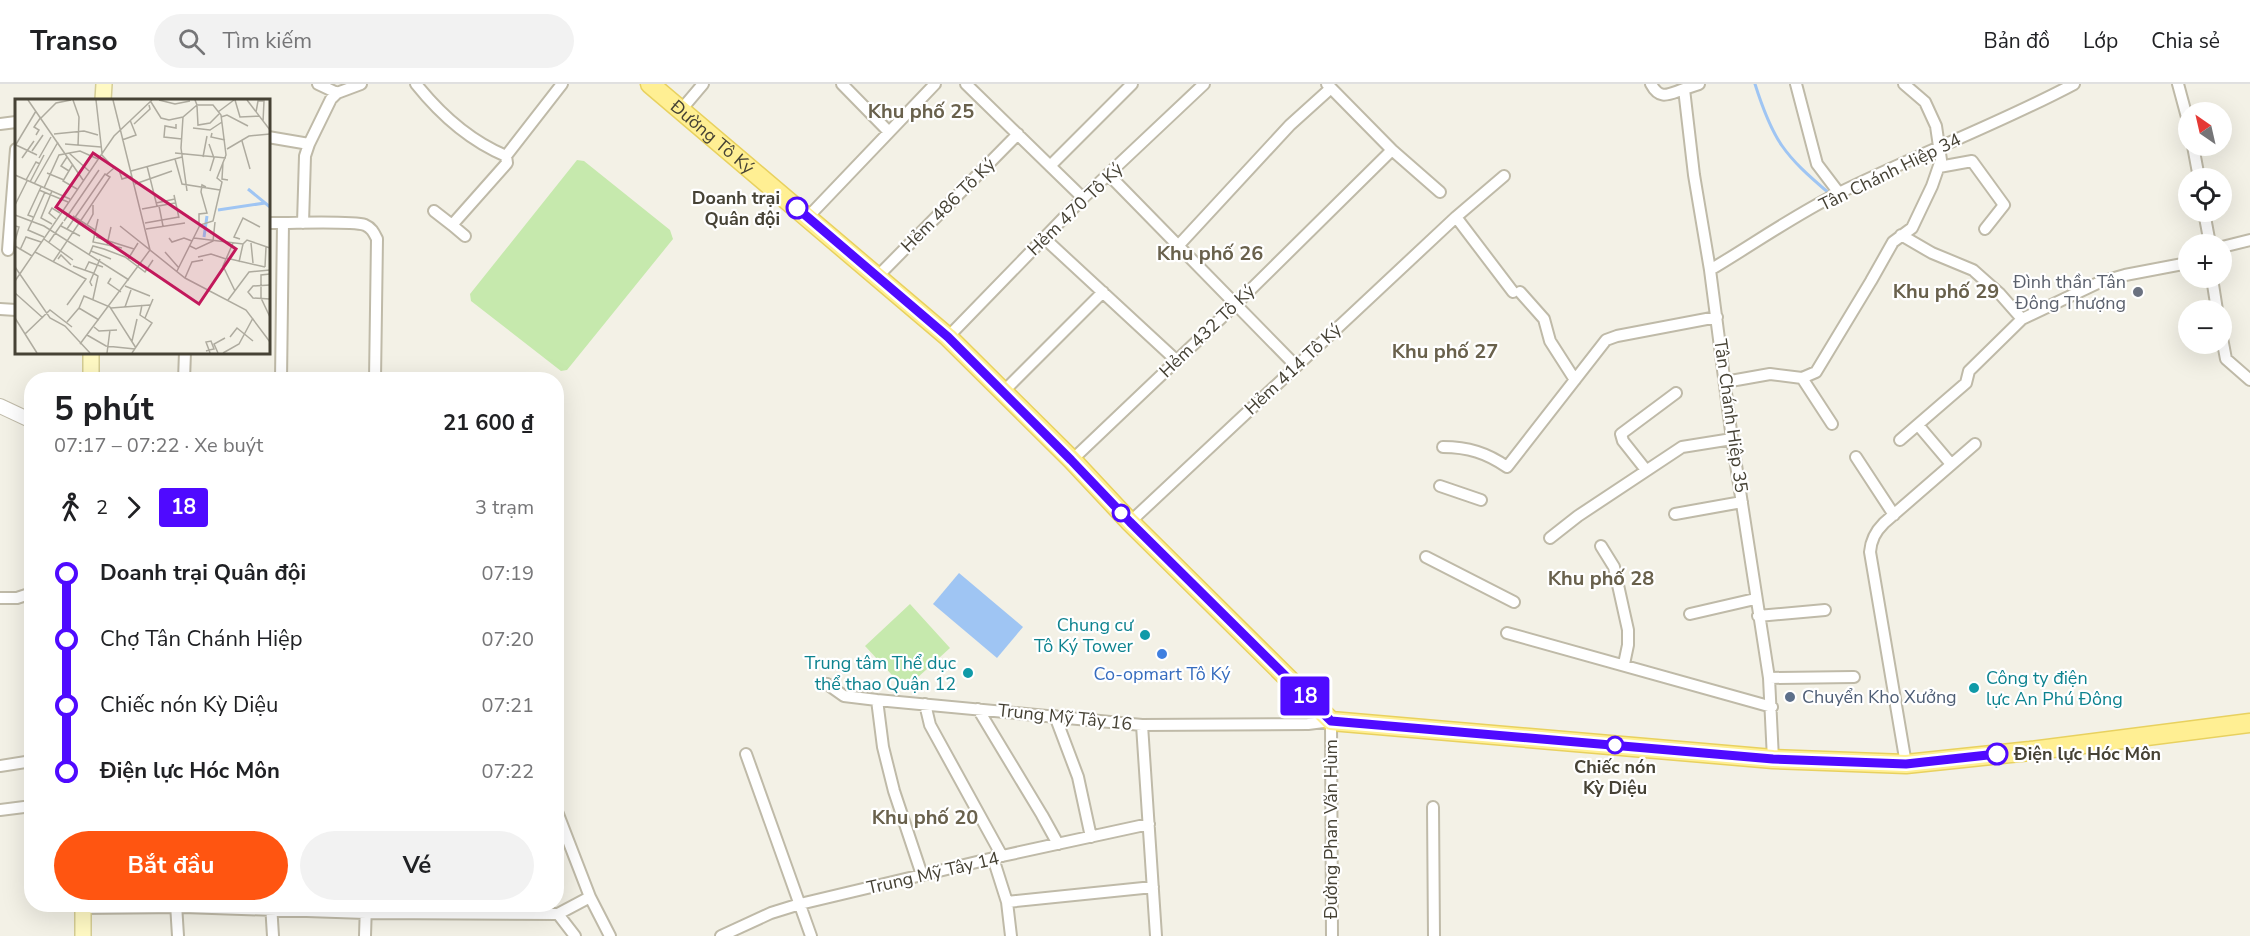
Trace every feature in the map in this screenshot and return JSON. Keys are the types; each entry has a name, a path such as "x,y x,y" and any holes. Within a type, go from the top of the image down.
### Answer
{"main road":[{"path":"103,99 104,84"},
{"name":"Đường Tô Ký","path":"650,84 948,337 1331,721"},
{"path":"90,372 91,354"},
{"path":"1331,721 1773,759 1906,764 2250,723"},
{"path":"83,912 83,936"}],"street":[{"path":"318,84 337,93"},
{"path":"303,223 305,156 309,144 331,99 337,93 361,84"},
{"path":"416,84 437,110 488,148 506,156"},
{"path":"452,225 507,163 506,156 562,84"},
{"path":"681,110 703,84"},
{"path":"842,84 888,130"},
{"path":"808,217 888,130 935,84"},
{"path":"966,84 1083,198"},
{"path":"1050,166 1132,84"},
{"name":"Hẻm 470 Tô Ký","path":"948,337 1083,198 1204,84"},
{"path":"1651,84 1656,93 1662,95 1699,84"},
{"path":"1796,84 1812,136 1817,164 1839,193"},
{"path":"1725,382 1770,374 1802,378 1809,376 1821,366 1893,242 1912,228 1939,166 1940,146 1936,126 1925,102 1904,84"},
{"name":"Tân Chánh Hiệp 34","path":"1710,270 1839,193 2031,107 2074,84"},
{"path":"2178,84 2183,102"},
{"path":"1178,246 1329,86 1392,150 1440,192"},
{"name":"Tân Chánh Hiệp 35","path":"1684,90 1694,175 1717,317 1755,599 1769,678 1773,759"},
{"path":"0,124 15,123"},
{"name":"Hẻm 486 Tô Ký","path":"878,276 1018,134"},
{"path":"270,137 309,144"},
{"name":"Hẻm 432 Tô Ký","path":"1071,460 1235,305 1392,150"},
{"path":"1939,166 1972,161 2004,205 1985,229"},
{"path":"1109,175 1296,366"},
{"name":"Hẻm 414 Tô Ký","path":"1130,522 1456,217 1504,176"},
{"path":"8,250 15,177"},
{"path":"434,211 465,236"},
{"path":"1456,217 1517,292 1544,319 1550,340 1575,380"},
{"path":"270,223 364,225 373,231 377,239 375,372"},
{"path":"281,372 283,223"},
{"path":"1901,236 1932,253 1973,270 2000,294 2022,319"},
{"path":"1044,238 1177,361"},
{"path":"2232,244 2250,240"},
{"path":"1899,440 1966,383 1969,371 2022,319 2100,282 2178,265"},
{"path":"1003,392 1103,292"},
{"path":"0,309 15,310"},
{"path":"1443,447 1463,447 1481,452 1507,467 1602,343 1610,338 1717,317"},
{"path":"184,372 185,354"},
{"path":"2225,354 2226,359 2250,380"},
{"path":"1802,378 1832,424"},
{"path":"1646,470 1623,441 1621,434 1676,393"},
{"path":"0,406 24,417"},
{"path":"1918,425 1952,465"},
{"path":"1550,538 1578,516 1682,447 1732,439"},
{"path":"1906,764 1870,552 1873,537 1877,530 1975,444"},
{"path":"1856,457 1894,515"},
{"path":"1440,486 1481,500"},
{"path":"1675,514 1742,502"},
{"path":"1601,546 1612,562 1628,630 1624,664"},
{"path":"1426,557 1514,602"},
{"path":"0,598 24,596"},
{"path":"1690,614 1755,599"},
{"path":"1758,616 1825,610"},
{"path":"1507,633 1772,707"},
{"path":"1769,678 1854,676"},
{"name":"Trung Mỹ Tây 16","path":"826,684 844,696 1142,725 1308,724 1331,721"},
{"path":"877,700 883,747 894,791 922,875"},
{"path":"925,704 930,725 998,857 1011,936"},
{"path":"978,709 1058,844"},
{"path":"1055,716 1078,777 1091,837"},
{"name":"Đường Phan Văn Hùm","path":"1331,721 1332,936"},
{"path":"1142,725 1156,936"},
{"path":"746,754 811,936"},
{"path":"0,766 24,762"},
{"path":"0,810 24,807"},
{"path":"1433,807 1434,936"},
{"name":"Trung Mỹ Tây 14","path":"721,936 771,913 800,904 1149,824"},
{"path":"564,830 590,897 610,936"},
{"path":"1007,902 1153,887"},
{"path":"564,911 590,897"},
{"path":"177,912 178,936"},
{"path":"271,912 273,936"},
{"path":"365,936 366,912"},
{"path":"522,912 558,914 562,912"},
{"path":"558,914 575,936"}],"green space":[{"path":"577,160 584,161 670,230 673,239 567,370 561,371 471,301 470,294"},
{"path":"910,604 950,648 905,689 865,646"}],"water":[{"path":"959,573 1023,627 997,658 933,604"}],"waterway":[{"path":"1755,84 1768,120 1782,146 1801,168 1830,194"}],"bus line":[{"name":"18","path":"797,208 948,337 1331,721 1773,759 1906,764 1997,754"}],"place":[{"name":"Doanh trại Quân đội","path":"797,208"},
{"name":"Đình thần Tân Đông Thượng","path":"2138,292"},
{"name":"Chung cư Tô Ký Tower","path":"1145,635"},
{"name":"Co-opmart Tô Ký","path":"1162,654"},
{"name":"Trung tâm Thể dục thể thao Quận 12","path":"968,673"},
{"name":"Công ty điện lực An Phú Đông","path":"1974,688"},
{"name":"Chuyển Kho Xưởng","path":"1790,697"},
{"name":"Chiếc nón Kỳ Diệu","path":"1615,745"},
{"name":"Điện lực Hóc Môn","path":"1997,754"}],"district":[{"name":"Khu phố 25","path":"921,111"},
{"name":"Khu phố 26","path":"1210,253"},
{"name":"Khu phố 29","path":"1946,291"},
{"name":"Khu phố 27","path":"1445,351"},
{"name":"Khu phố 28","path":"1601,578"},
{"name":"Khu phố 20","path":"925,817"}]}
